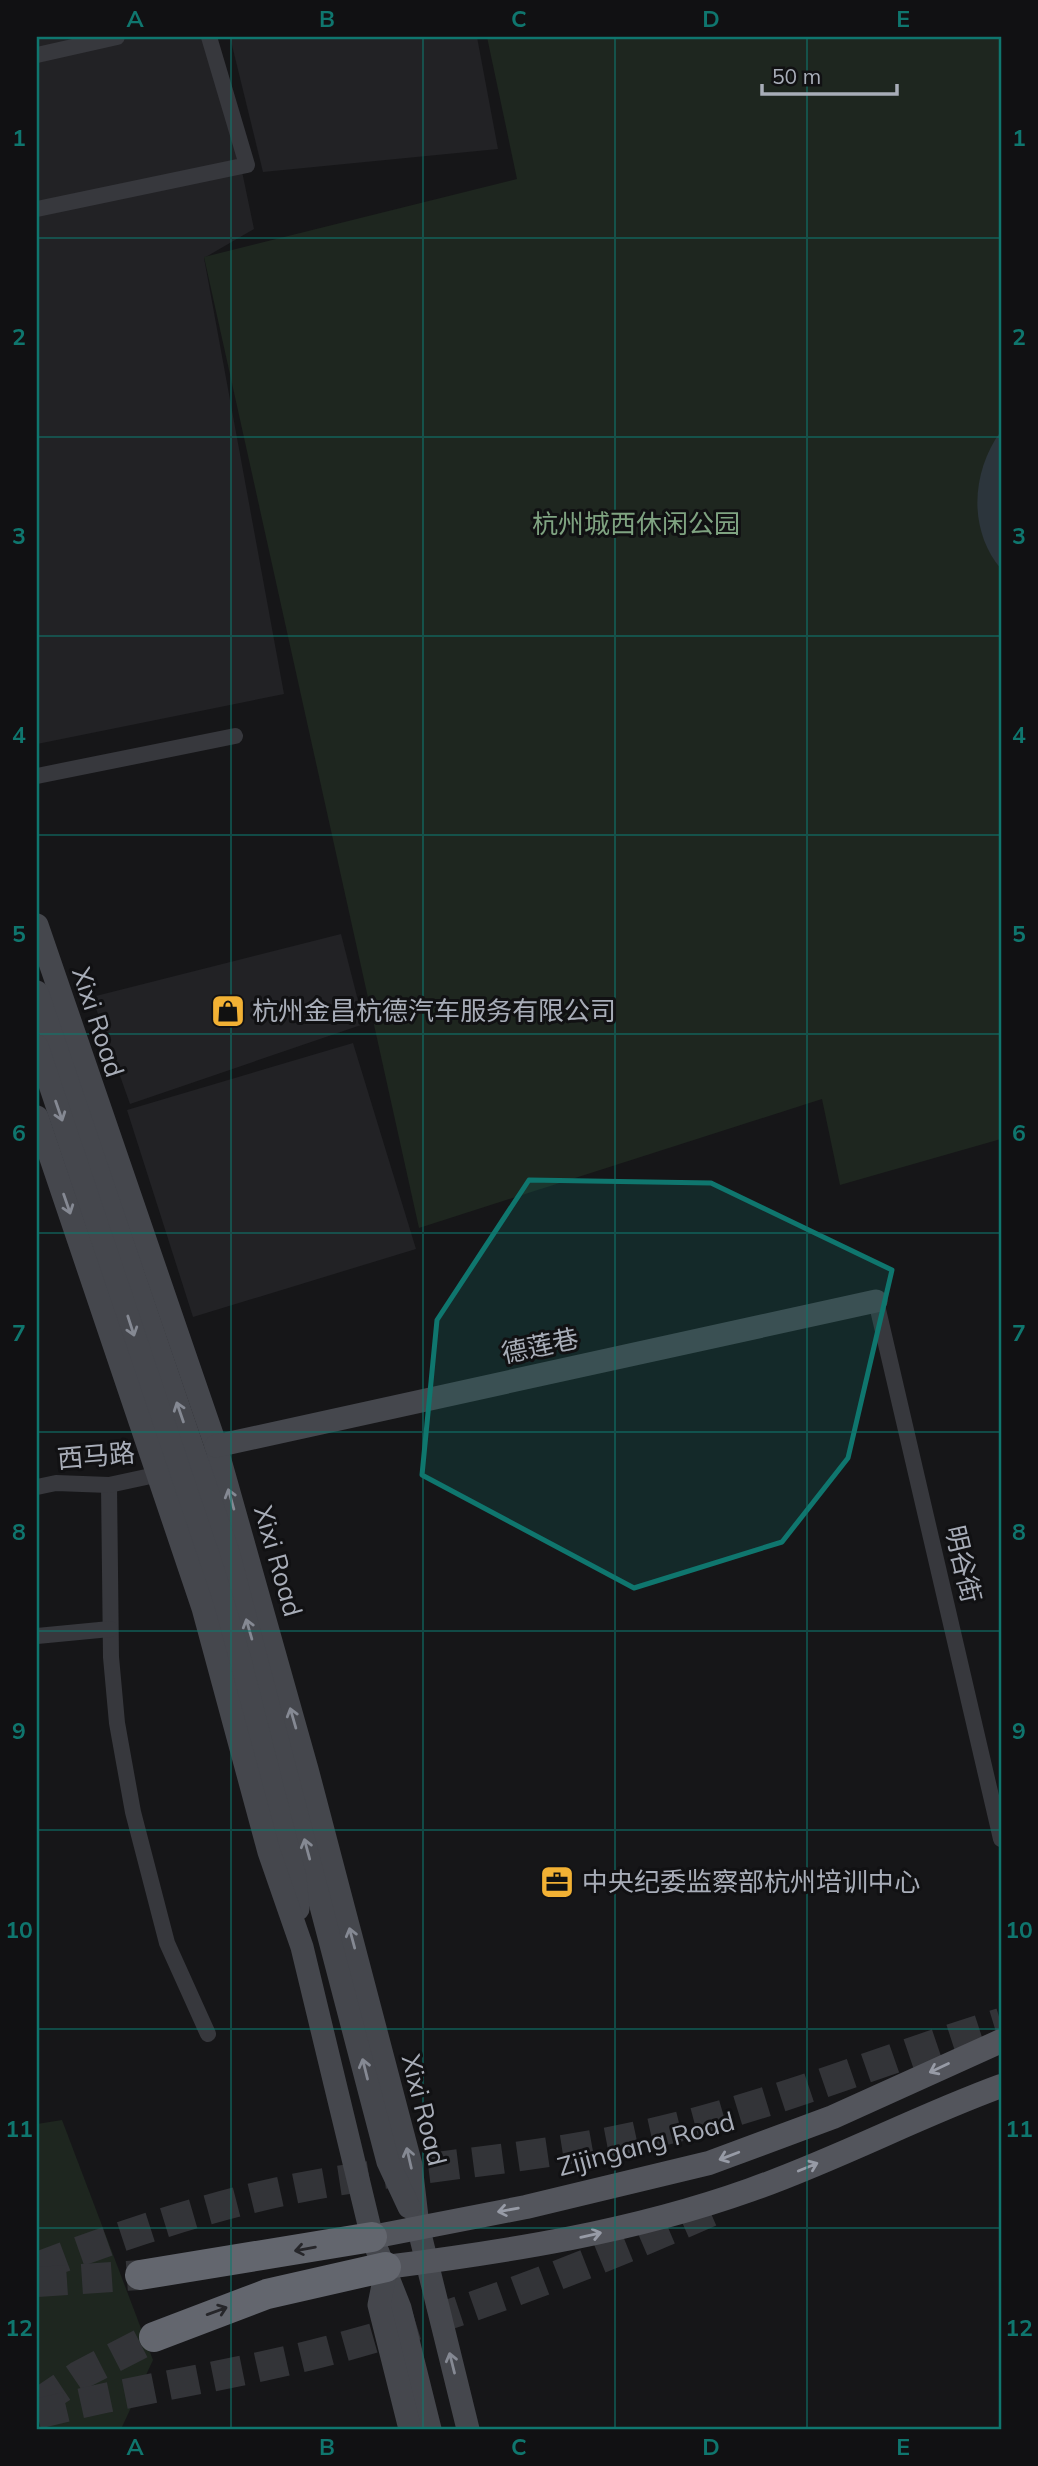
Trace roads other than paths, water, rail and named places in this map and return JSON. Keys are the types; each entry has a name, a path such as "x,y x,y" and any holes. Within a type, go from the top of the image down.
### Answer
{"highway":[{"path":"140,2275 372,2237"},
{"path":"154,2337 267,2294 386,2267"}],"main road":[{"name":"Zijingang Road","path":"372,2237 526,2207 709,2164 833,2117 1001,2040"},
{"path":"386,2267 562,2242 672,2216 751,2190 1001,2086"}],"street":[{"path":"37,55 117,37"},
{"path":"37,209 247,165 209,37"},
{"path":"37,776 235,736"},
{"name":"Xixi Road","path":"37,925 216,1446 307,1769 411,2165 418,2226 468,2429"},
{"name":"Xixi Road","path":"37,992 229,1555 388,2162 418,2226"},
{"path":"37,1046 240,1660 295,1877 302,1947"},
{"path":"37,1117 204,1608 269,1852 302,1947 372,2237 386,2267 430,2429"},
{"name":"德莲巷","path":"216,1446 876,1301"},
{"name":"明谷街","path":"876,1301 1001,1839"},
{"name":"西马路","path":"37,1488 56,1483 109,1485 160,1474"},
{"path":"109,1485 110,1629 117,1723 133,1812 167,1943 208,2034"},
{"path":"37,1636 110,1629"},
{"path":"386,2267 379,2305 410,2429"}],"tunnel":[{"path":"37,2267 182,2217 255,2197 369,2176 600,2144 685,2125 776,2099 1001,2023"},
{"path":"37,2414 291,2360 378,2337 527,2287 721,2207"},
{"path":"37,2282 140,2275"},
{"path":"37,2404 80,2375 154,2337"}],"place":[{"name":"杭州金昌杭德汽车服务有限公司","path":"228,1011"},
{"name":"中央纪委监察部杭州培训中心","path":"557,1882"}],"park label":[{"name":"杭州城西休闲公园","path":"636,524"}]}
